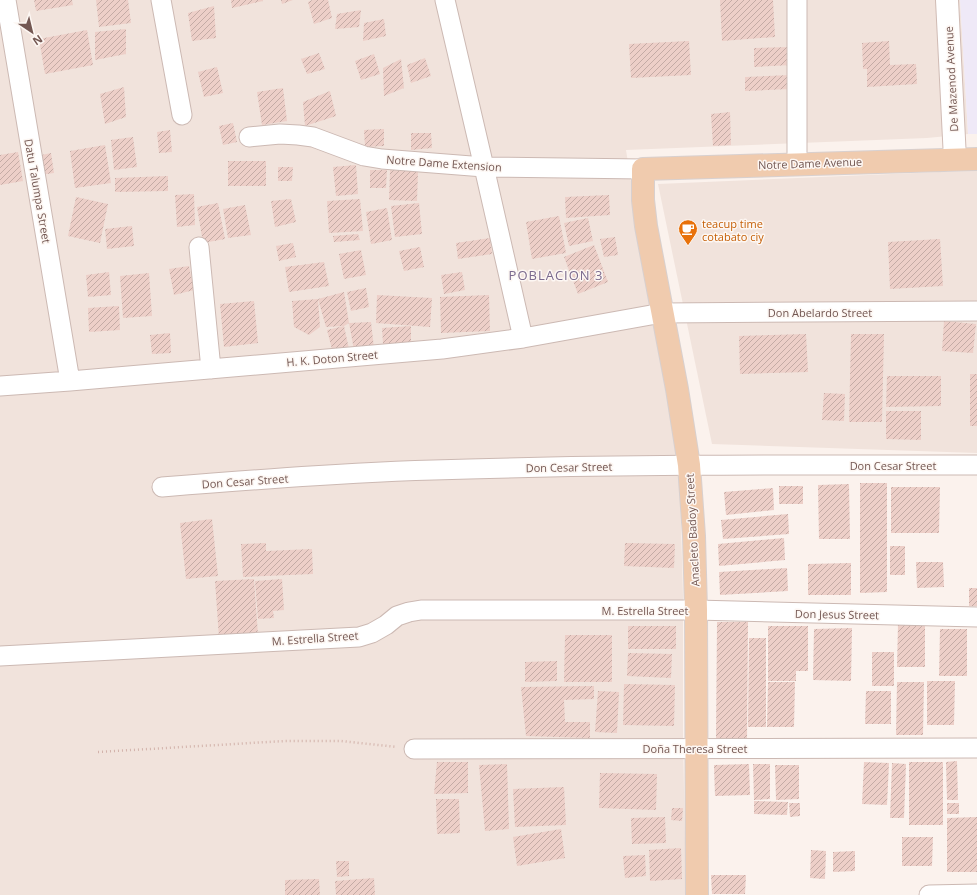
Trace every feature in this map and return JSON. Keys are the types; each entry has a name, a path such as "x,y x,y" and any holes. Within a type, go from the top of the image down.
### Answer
{"main road":[{"name":"De Mazenod Avenue","path":"947,0 955,159"},
{"name":"Notre Dame Avenue","path":"643,169 977,159"},
{"name":"Anacleto Badoy Street","path":"643,169 643,200 646,226 677,389 689,465 694,536 696,610 697,895"}],"street":[{"name":"Datu Talumpa Street","path":"6,0 70,381"},
{"path":"162,0 182,115"},
{"path":"445,0 523,338"},
{"path":"797,0 798,164"},
{"name":"Notre Dame Extension","path":"249,137 280,134 313,137 364,156 382,159 484,167 643,169"},
{"path":"199,247 211,369"},
{"name":"Don Abelardo Street","path":"662,313 977,311"},
{"name":"H. K. Doton Street","path":"0,386 442,349 523,338 662,313"},
{"name":"Don Cesar Street","path":"162,487 361,473 467,469 689,465 977,465"},
{"name":"M. Estrella Street","path":"0,656 359,637 372,633 398,616 421,610 696,610"},
{"name":"Don Jesus Street","path":"696,610 977,617"},
{"name":"Doña Theresa Street","path":"414,748 977,748"},
{"path":"929,895 977,894"}],"path":[{"path":"98,752 285,741 341,741 414,748"}],"shaded area":[{"path":"0,0 960,0 968,134 927,138 626,150 650,302 679,453 683,596 683,738 686,895 0,895"},
{"path":"960,0 977,0 977,134 968,134"},
{"path":"977,171 977,453 712,444 658,184"}],"building":[{"path":"34,0 72,0 73,5 36,11"},
{"path":"96,0 128,0 131,23 99,27"},
{"path":"231,0 263,0 263,1 232,8"},
{"path":"281,0 293,0 282,4"},
{"path":"312,0 328,0 332,18 314,24 308,2"},
{"path":"720,0 773,0 775,37 722,41"},
{"path":"214,6 216,38 192,41 188,13"},
{"path":"361,10 359,27 335,29 337,14"},
{"path":"384,19 386,36 363,41 364,23"},
{"path":"126,29 126,54 95,60 95,32"},
{"path":"87,30 93,65 45,74 39,39"},
{"path":"689,41 691,75 631,78 629,44"},
{"path":"889,41 890,65 916,64 917,84 867,87 867,69 863,69 862,43"},
{"path":"791,47 792,65 754,67 754,48"},
{"path":"319,53 325,69 307,74 301,59"},
{"path":"374,54 380,74 361,80 355,61"},
{"path":"425,58 431,76 411,83 407,65"},
{"path":"401,59 404,88 384,96 383,68"},
{"path":"217,67 223,93 204,97 198,72"},
{"path":"790,75 790,89 745,91 745,77"},
{"path":"124,87 126,117 105,124 100,94"},
{"path":"283,88 287,121 262,125 257,92"},
{"path":"330,91 336,116 305,126 303,102"},
{"path":"730,112 731,145 713,146 711,114"},
{"path":"233,123 237,142 223,145 219,126"},
{"path":"384,129 384,146 365,147 364,130"},
{"path":"170,130 172,152 159,153 157,132"},
{"path":"411,133 431,133 432,148 411,150"},
{"path":"133,137 137,167 114,170 111,140"},
{"path":"105,145 111,183 75,188 70,151"},
{"path":"18,152 23,181 0,185 0,155"},
{"path":"51,153 54,173 40,175 37,156"},
{"path":"228,161 266,161 266,186 228,186"},
{"path":"356,165 358,194 336,196 333,167"},
{"path":"278,167 293,167 292,181 278,181"},
{"path":"370,170 387,170 386,188 370,188"},
{"path":"390,170 418,171 417,201 389,200"},
{"path":"168,176 168,191 115,192 115,178"},
{"path":"194,194 195,225 177,227 175,195"},
{"path":"609,195 610,215 566,218 565,197"},
{"path":"76,197 108,204 100,243 68,236"},
{"path":"291,199 296,222 275,227 271,201"},
{"path":"360,199 363,231 329,233 327,201"},
{"path":"218,203 225,239 203,243 197,207"},
{"path":"419,203 422,234 395,237 391,206"},
{"path":"245,205 251,235 228,238 223,209"},
{"path":"387,208 392,240 371,244 366,212"},
{"path":"559,216 566,253 532,259 526,222"},
{"path":"588,218 593,241 569,246 564,223"},
{"path":"132,226 134,246 107,249 105,229"},
{"path":"358,234 360,240 334,242 333,236"},
{"path":"615,237 618,255 604,257 600,239"},
{"path":"490,238 492,254 458,259 456,243"},
{"path":"940,239 943,286 890,289 888,242"},
{"path":"293,243 296,257 279,261 276,246"},
{"path":"594,245 608,282 578,294 564,257"},
{"path":"420,247 424,267 404,271 399,251"},
{"path":"361,250 366,275 344,279 339,254"},
{"path":"324,262 329,286 289,292 285,267"},
{"path":"189,266 194,290 174,295 169,269"},
{"path":"109,272 111,295 88,297 86,275"},
{"path":"462,272 465,290 444,294 441,275"},
{"path":"149,273 152,316 123,318 120,276"},
{"path":"366,288 369,307 351,311 347,292"},
{"path":"344,292 349,323 344,326 326,327 318,299"},
{"path":"377,295 432,298 430,327 376,323"},
{"path":"489,295 490,331 441,333 440,297"},
{"path":"318,299 320,327 309,335 294,327 292,301"},
{"path":"254,301 258,343 224,347 220,304"},
{"path":"119,306 120,330 89,332 88,308"},
{"path":"944,321 976,324 973,353 942,351"},
{"path":"371,322 374,348 354,350 349,323"},
{"path":"344,326 349,349 333,353 327,330"},
{"path":"411,326 411,343 383,344 382,328"},
{"path":"170,333 171,353 152,354 150,335"},
{"path":"806,334 808,372 740,374 739,336"},
{"path":"851,334 884,334 882,422 849,422"},
{"path":"970,374 977,374 977,426 970,426"},
{"path":"887,376 941,376 941,406 886,407"},
{"path":"824,393 845,394 844,421 822,420"},
{"path":"886,411 921,411 921,440 886,439"},
{"path":"860,483 887,483 887,592 860,593"},
{"path":"849,484 850,539 819,539 818,485"},
{"path":"779,486 803,486 803,504 779,504"},
{"path":"891,487 940,487 939,533 891,533"},
{"path":"773,488 774,510 726,515 724,492"},
{"path":"788,514 789,534 723,539 721,520"},
{"path":"212,519 218,576 186,579 180,523"},
{"path":"784,538 785,560 719,566 718,544"},
{"path":"266,543 266,551 312,549 313,574 243,577 241,544"},
{"path":"625,543 675,544 674,568 624,566"},
{"path":"890,546 905,546 905,575 890,575"},
{"path":"916,562 943,562 944,587 917,588"},
{"path":"851,563 851,595 808,595 808,564"},
{"path":"787,568 788,591 720,595 719,572"},
{"path":"254,579 258,635 219,638 215,581"},
{"path":"282,579 284,610 273,611 274,618 258,619 255,581"},
{"path":"969,588 977,588 977,606 969,606"},
{"path":"717,622 748,622 747,741 716,740"},
{"path":"898,624 925,625 925,667 897,667"},
{"path":"628,626 676,626 676,649 628,649"},
{"path":"768,626 808,626 808,671 796,671 796,681 768,681"},
{"path":"852,628 851,681 813,680 814,629"},
{"path":"940,629 967,629 967,676 939,676"},
{"path":"565,635 612,635 612,682 564,682"},
{"path":"749,638 766,638 766,727 748,727"},
{"path":"872,652 894,652 894,686 872,686"},
{"path":"628,653 672,654 671,678 627,676"},
{"path":"557,661 557,681 525,682 525,662"},
{"path":"927,681 955,681 954,725 927,725"},
{"path":"768,682 795,682 794,727 767,727"},
{"path":"897,682 924,682 923,735 896,735"},
{"path":"624,684 675,685 674,726 623,725"},
{"path":"594,686 594,699 564,700 565,722 590,722 590,738 526,736 521,687"},
{"path":"598,691 619,692 617,733 595,732"},
{"path":"866,691 891,691 891,724 865,724"},
{"path":"957,761 958,800 947,800 946,762"},
{"path":"437,762 468,762 468,793 434,794"},
{"path":"864,762 889,763 887,805 862,804"},
{"path":"909,762 943,762 943,825 909,825"},
{"path":"892,763 906,764 904,818 890,818"},
{"path":"507,764 509,829 485,831 479,765"},
{"path":"749,764 750,795 715,796 714,765"},
{"path":"753,764 770,764 770,799 754,800"},
{"path":"775,765 799,765 799,799 776,800"},
{"path":"600,773 657,774 656,810 599,808"},
{"path":"564,787 566,825 515,827 513,789"},
{"path":"436,799 459,799 460,833 437,834"},
{"path":"754,801 788,802 787,815 754,814"},
{"path":"789,803 800,803 800,816 790,817"},
{"path":"947,803 959,803 959,814 947,814"},
{"path":"672,808 683,808 682,821 671,820"},
{"path":"665,817 666,843 632,844 631,818"},
{"path":"977,817 977,872 947,872 947,818"},
{"path":"561,829 565,858 517,866 513,837"},
{"path":"902,837 933,837 932,866 902,866"},
{"path":"681,848 682,879 650,881 649,850"},
{"path":"811,850 826,851 825,879 810,878"},
{"path":"855,851 855,871 833,872 833,852"},
{"path":"645,855 646,876 625,878 623,856"},
{"path":"336,861 349,861 349,876 337,877"},
{"path":"711,875 746,875 745,894 712,894"},
{"path":"374,878 375,895 336,895 335,881"},
{"path":"319,879 320,895 285,895 285,880"}],"place":[{"name":"teacup time cotabato ciy","path":"688,246"}],"district":[{"name":"POBLACION 3","path":"556,275"}]}
